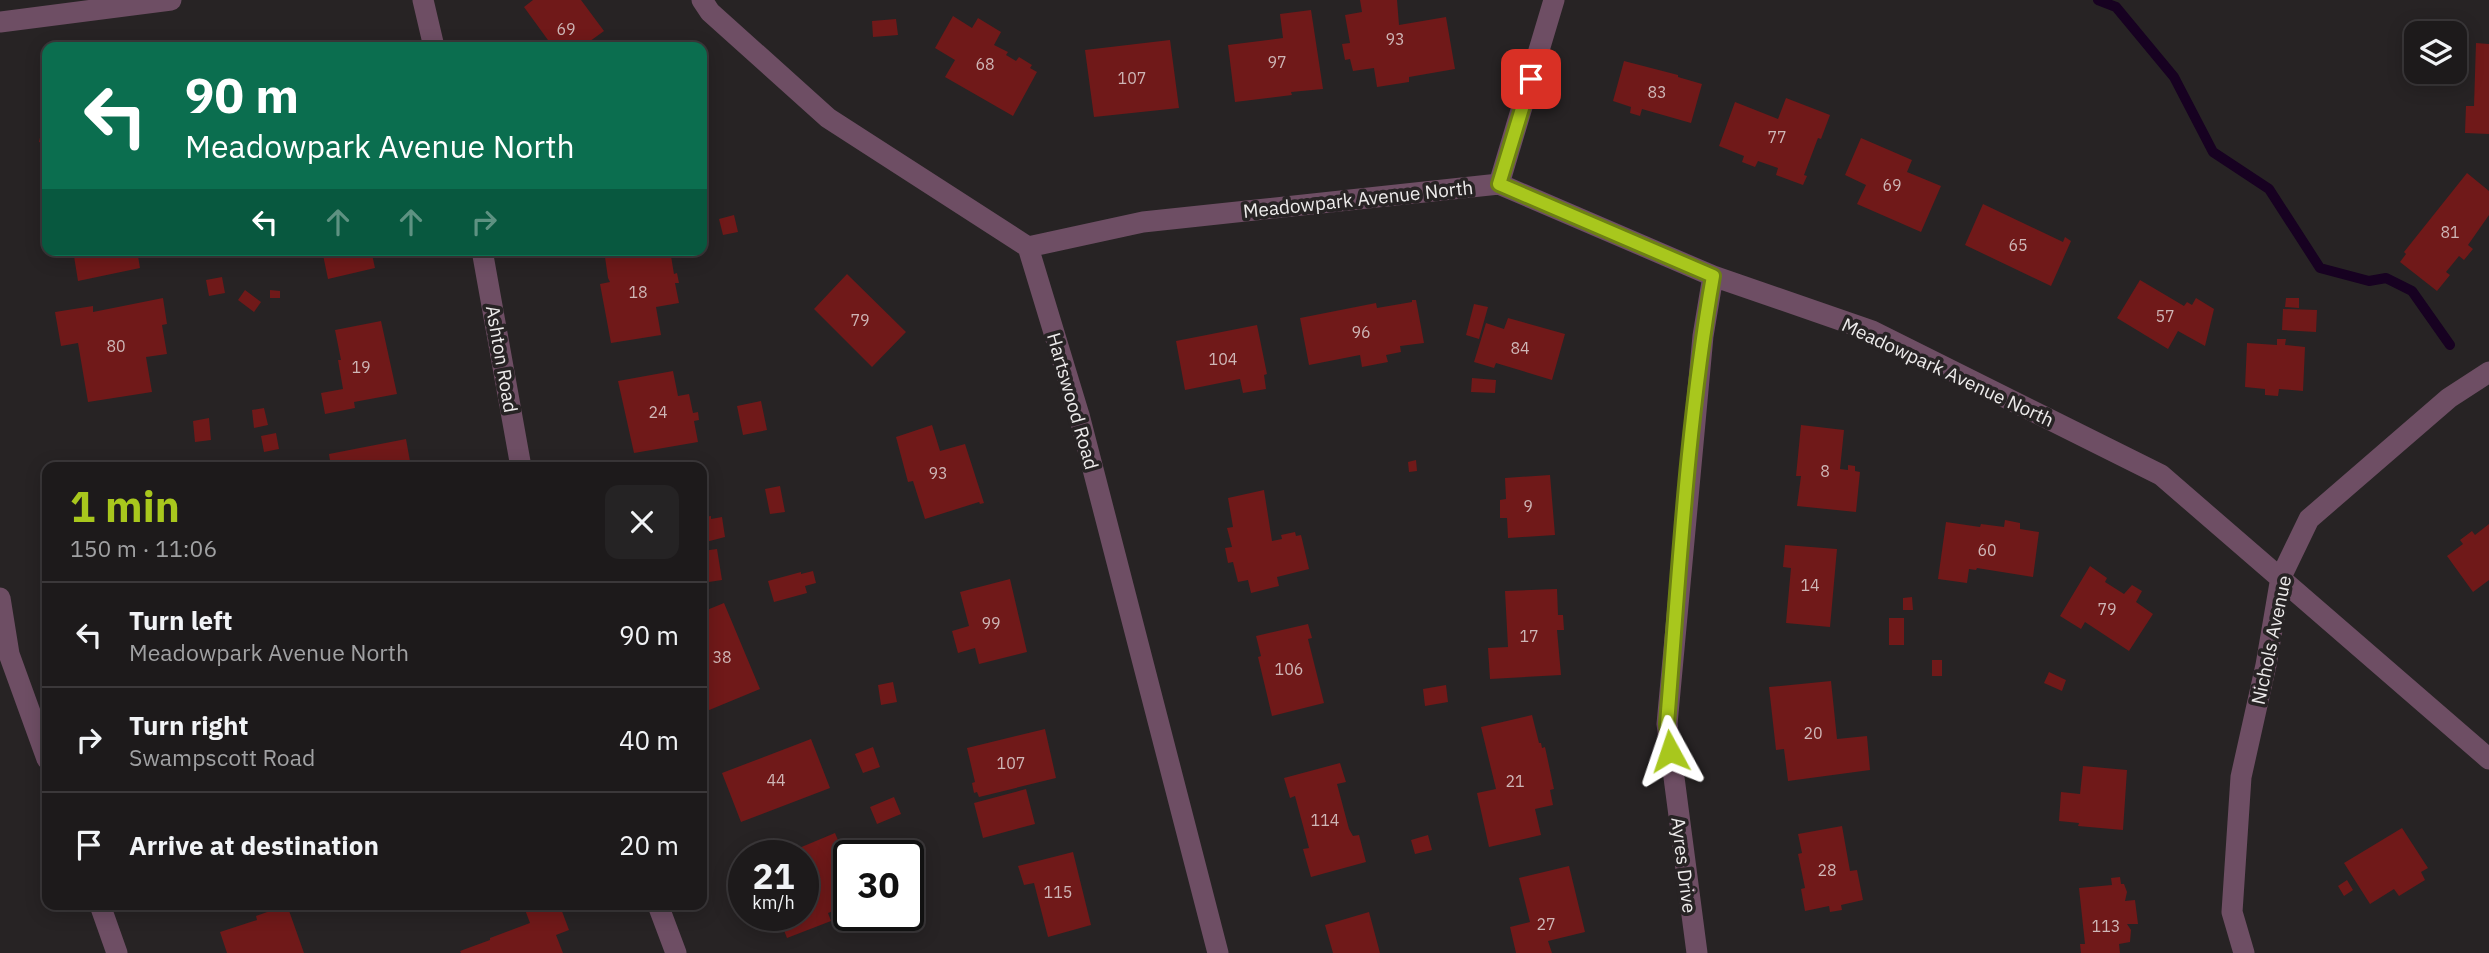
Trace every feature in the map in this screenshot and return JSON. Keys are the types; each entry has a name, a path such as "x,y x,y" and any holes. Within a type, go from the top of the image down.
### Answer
{"street":[{"path":"0,22 171,0"},
{"path":"422,0 433,42"},
{"path":"702,0 710,12 828,118 886,158 1028,247"},
{"path":"1499,184 1554,0"},
{"name":"Meadowpark Avenue North","path":"1028,247 1143,222 1499,184 1713,276 1872,331 2161,475 2489,759"},
{"name":"Hartswood Road","path":"1028,247 1079,415 1218,953"},
{"name":"Ashton Road","path":"483,256 520,462"},
{"name":"Ayres Drive","path":"1697,953 1667,724 1699,376 1713,276"},
{"name":"Nichols Avenue","path":"2244,953 2232,912 2241,777 2266,665 2281,577 2309,519 2449,398 2489,372"},
{"path":"0,598 9,654 42,745"},
{"path":"102,910 117,953"},
{"path":"660,910 676,953"}],"building":[{"path":"533,0 581,0 604,31 589,42 549,42 524,7"},
{"path":"1360,0 1397,0 1399,25 1446,17 1455,69 1409,77 1409,82 1377,87 1374,68 1353,71 1350,59 1345,60 1342,44 1350,43 1345,15 1362,12"},
{"path":"1311,10 1323,89 1235,102 1228,45 1283,38 1280,14"},
{"path":"953,16 972,28 978,18 1001,32 994,45 1008,52 1006,55 1016,61 1019,57 1032,65 1030,68 1037,72 1013,116 945,77 955,60 935,48"},
{"path":"896,19 898,35 873,37 872,21"},
{"path":"1170,40 1179,108 1094,117 1085,50"},
{"path":"2476,43 2489,44 2489,134 2465,133 2466,106 2474,106"},
{"path":"1624,61 1702,84 1691,123 1642,109 1640,116 1630,113 1631,107 1613,101"},
{"path":"1786,98 1830,115 1821,139 1818,138 1803,185 1776,175 1778,168 1758,161 1755,167 1742,162 1744,156 1719,146 1735,102 1778,119"},
{"path":"1861,138 1912,160 1907,172 1941,186 1921,232 1857,204 1866,185 1845,175"},
{"path":"2467,173 2489,191 2489,215 2468,245 2473,249 2464,260 2459,256 2446,272 2450,275 2437,291 2400,262 2406,254 2404,252"},
{"path":"1983,204 2063,242 2065,237 2071,241 2051,286 1965,245"},
{"path":"734,215 738,232 723,235 719,219"},
{"path":"74,256 138,256 140,268 78,281"},
{"path":"323,256 372,256 375,268 328,279"},
{"path":"671,256 674,274 677,273 679,283 675,283 679,303 656,307 661,335 611,343 600,284 610,282 605,257"},
{"path":"847,274 906,332 872,367 814,309"},
{"path":"222,277 225,293 209,296 206,280"},
{"path":"2140,280 2184,306 2187,302 2192,305 2196,298 2214,309 2205,346 2178,331 2168,349 2117,318"},
{"path":"245,290 261,302 254,312 238,300"},
{"path":"270,290 280,291 280,298 270,298"},
{"path":"163,298 167,324 162,325 167,354 146,357 152,392 88,402 78,343 61,346 55,312 93,306 93,312"},
{"path":"2286,298 2299,298 2299,308 2285,307"},
{"path":"1416,300 1424,343 1400,346 1401,352 1386,355 1388,362 1362,367 1360,355 1309,365 1300,318 1376,303 1377,308"},
{"path":"1474,304 1488,307 1479,339 1466,335"},
{"path":"2283,309 2317,310 2316,332 2282,330"},
{"path":"1508,318 1565,334 1552,380 1496,363 1494,368 1474,362 1486,323 1504,329"},
{"path":"381,321 397,394 354,402 355,408 325,414 321,393 343,389 335,330"},
{"path":"1257,325 1267,374 1264,375 1266,389 1243,393 1240,379 1185,390 1176,341"},
{"path":"2277,339 2286,339 2285,345 2305,347 2303,391 2279,389 2278,396 2265,395 2265,389 2245,387 2247,343 2277,345"},
{"path":"673,371 678,396 689,394 693,413 698,412 699,420 694,421 698,442 634,453 618,381"},
{"path":"1472,378 1496,380 1495,393 1471,392"},
{"path":"761,401 767,430 743,435 737,406"},
{"path":"264,408 268,425 254,428 252,410"},
{"path":"209,418 211,440 195,442 193,421"},
{"path":"932,425 940,451 965,444 984,503 979,502 925,519 913,481 908,482 896,437"},
{"path":"1801,425 1844,430 1840,469 1848,470 1848,465 1855,466 1855,471 1860,472 1856,512 1797,506 1801,476 1796,476"},
{"path":"276,433 279,449 264,452 261,436"},
{"path":"406,439 410,462 330,462 329,454"},
{"path":"1416,460 1417,471 1409,472 1408,462"},
{"path":"1550,475 1555,535 1508,538 1507,518 1500,518 1500,500 1506,499 1505,478"},
{"path":"780,486 785,512 770,514 765,489"},
{"path":"1264,490 1272,541 1282,539 1281,535 1295,532 1296,536 1301,535 1309,569 1277,577 1279,586 1251,593 1248,580 1238,582 1233,562 1228,563 1225,548 1232,547 1227,528 1233,527 1228,498"},
{"path":"707,516 711,516 711,519 722,517 725,537 707,542"},
{"path":"2005,520 2020,523 2020,529 2039,532 2033,577 1977,568 1969,569 1967,583 1938,579 1946,522 2004,527"},
{"path":"2489,524 2489,580 2473,592 2447,556 2463,544 2460,540 2472,531 2475,535"},
{"path":"1785,545 1837,549 1830,627 1786,623 1791,568 1783,567"},
{"path":"717,549 722,580 707,582 707,550"},
{"path":"2090,566 2107,578 2105,582 2124,594 2132,585 2142,591 2136,602 2153,614 2129,651 2085,622 2081,629 2060,616"},
{"path":"813,571 816,583 805,586 807,593 774,602 768,581"},
{"path":"1010,579 1027,652 979,664 975,648 958,653 952,631 969,626 960,592"},
{"path":"1557,589 1558,615 1563,615 1564,630 1557,630 1561,675 1490,679 1488,648 1508,647 1505,591"},
{"path":"1912,597 1913,610 1903,610 1903,598"},
{"path":"724,603 760,689 707,711 707,610"},
{"path":"1889,618 1904,618 1904,645 1889,645"},
{"path":"1308,624 1312,638 1308,639 1324,703 1272,716 1258,657 1261,656 1256,636"},
{"path":"1932,660 1942,660 1942,676 1932,676"},
{"path":"2049,672 2066,680 2062,691 2044,683"},
{"path":"1831,681 1837,739 1867,736 1870,770 1788,781 1784,749 1776,750 1769,687"},
{"path":"893,682 897,702 881,705 878,685"},
{"path":"1446,685 1448,702 1425,706 1423,689"},
{"path":"1532,715 1539,743 1542,748 1545,747 1554,789 1550,790 1553,805 1535,809 1541,835 1489,847 1477,793 1496,789 1481,727"},
{"path":"1045,729 1056,778 979,797 977,792 974,793 972,783 975,782 967,748"},
{"path":"811,739 830,788 741,822 722,773"},
{"path":"873,747 880,767 863,773 855,754"},
{"path":"1340,763 1346,782 1337,784 1349,829 1353,836 1359,835 1366,862 1311,877 1303,849 1309,848 1295,796 1290,798 1284,778"},
{"path":"2083,766 2127,770 2123,830 2078,826 2079,823 2059,821 2061,792 2080,794"},
{"path":"1026,789 1035,824 983,838 974,803"},
{"path":"894,797 901,814 877,824 870,807"},
{"path":"1842,826 1850,871 1857,870 1863,900 1841,905 1842,910 1830,912 1829,906 1805,911 1801,889 1805,888 1798,854 1802,853 1798,834"},
{"path":"2402,828 2428,868 2421,872 2425,880 2399,896 2394,889 2370,904 2344,863"},
{"path":"835,833 838,840 833,840 833,911 828,913 831,921 819,926 819,840"},
{"path":"1428,835 1432,850 1415,854 1411,840"},
{"path":"1073,852 1091,925 1048,937 1034,883 1024,885 1018,866"},
{"path":"1569,866 1585,932 1548,941 1552,953 1516,953 1510,927 1530,922 1519,878"},
{"path":"2120,877 2127,892 2125,901 2135,900 2138,924 2127,924 2131,930 2130,942 2119,944 2120,953 2081,953 2080,944 2085,944 2079,888 2112,885 2111,878"},
{"path":"2347,880 2353,890 2344,896 2338,886"},
{"path":"273,910 289,910 304,953 227,953 220,932 257,920 256,916"},
{"path":"525,910 562,910 569,930 556,935 563,953 460,951 490,938 530,923"},
{"path":"1369,912 1380,953 1333,953 1325,925"},
{"path":"784,931 805,931 787,938"}],"waterway":[{"path":"2098,0 2116,7 2174,77 2213,152 2269,189 2320,268 2369,281 2386,278 2412,291 2450,345"}],"route":[{"path":"1531,79 1499,184 1713,276 1703,336 1681,550 1667,724 1670,751"}]}
